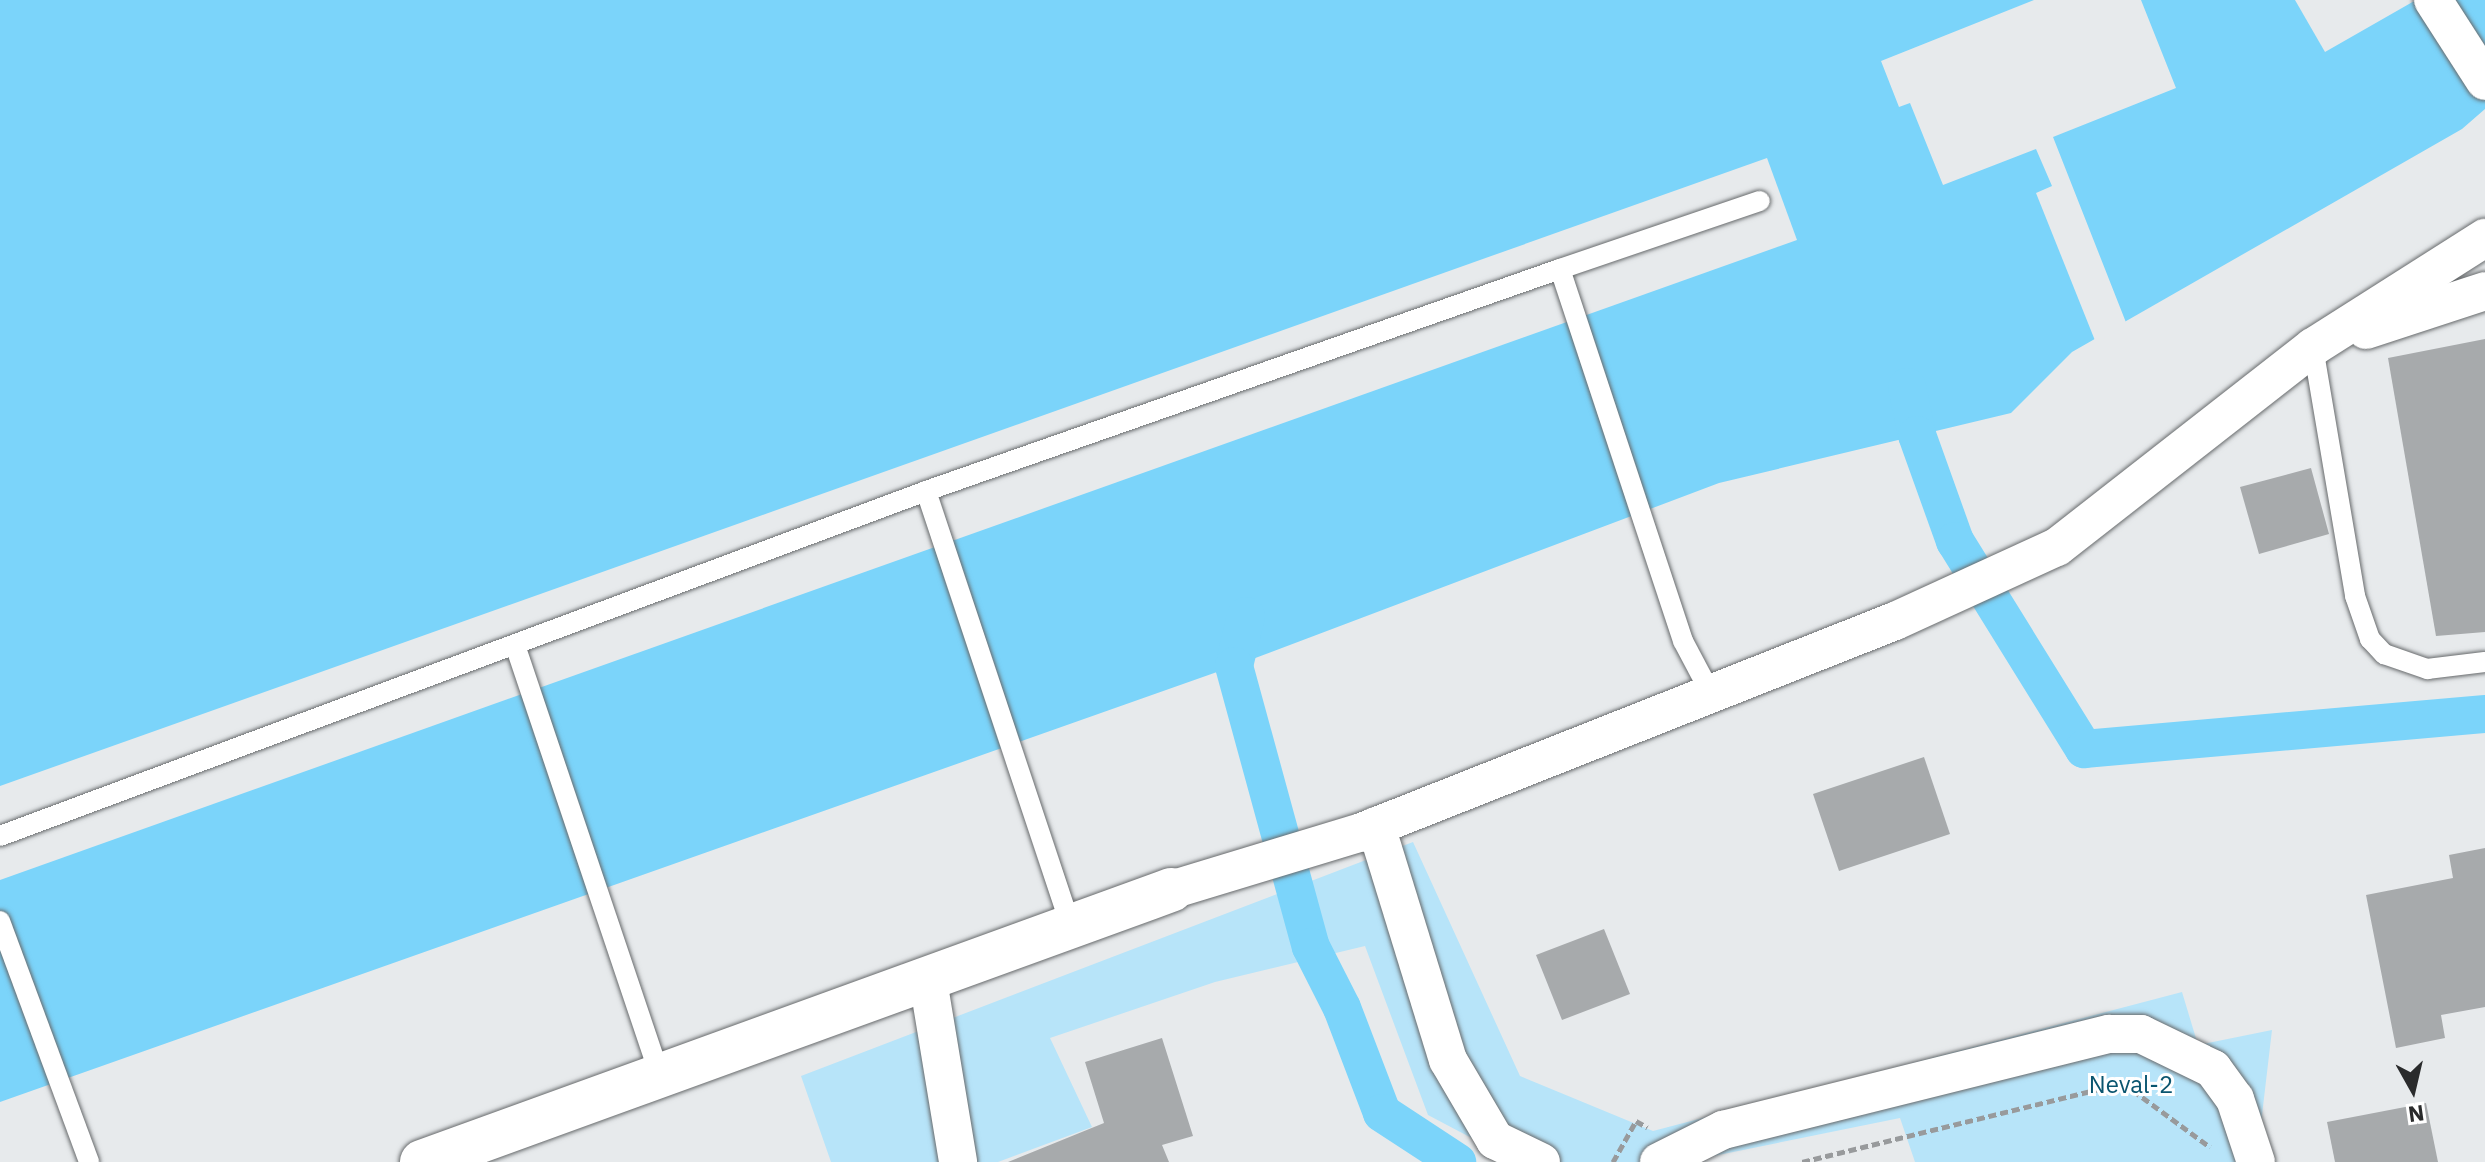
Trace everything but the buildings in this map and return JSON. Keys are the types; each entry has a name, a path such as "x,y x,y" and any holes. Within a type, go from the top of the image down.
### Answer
{"main road":[{"path":"422,1162 659,1073 928,980 1070,924 1171,890"}],"street":[{"path":"2433,0 2485,81"},
{"path":"1171,890 1368,829 1895,621 2057,547 2313,347 2485,238"},
{"path":"2313,347 2485,291"},
{"path":"1368,829 1448,1060 1495,1140 1541,1162"},
{"path":"928,980 958,1162"},
{"path":"1659,1162 1723,1130 2120,1034 2141,1034 2213,1069 2235,1099 2256,1162"}],"lane":[{"path":"0,836 516,648 926,491 1760,201"},
{"path":"1560,269 1575,324 1683,641 1710,692"},
{"path":"2313,347 2355,596 2370,639 2384,654 2427,669 2485,662"},
{"path":"926,491 946,542 1070,924"},
{"path":"516,648 534,693 659,1073"},
{"path":"0,921 89,1162"}],"path":[{"path":"1802,1162 2123,1083 2218,1153"}],"green space":[{"name":"Neval-2","path":"1413,842 1520,1076 1653,1131 2182,992 2198,1045 2272,1030 2258,1149 2263,1162 1915,1162 1900,1118 1684,1162 1517,1162 1428,1115 1365,946 1215,982 1050,1038 1092,1127 998,1162 831,1162 801,1076"}],"water":[{"path":"0,0 2485,0 2485,109 2462,129 2072,352 2011,413 1719,483 1234,666 0,1102"}],"pier":[{"path":"2034,0 2141,0 2176,88 2053,137 2127,325 2096,343 2036,193 2052,186 2036,149 1943,185 1910,103 1899,107 1881,61"},
{"path":"2295,0 2416,0 2325,52"},
{"path":"1767,158 1797,240 0,880 0,786"}],"waterway":[{"path":"1907,387 1917,435 1955,541 2084,749 2485,714"},
{"path":"1246,616 1234,666 1311,947 1342,1008 1382,1113 1457,1162"}]}
